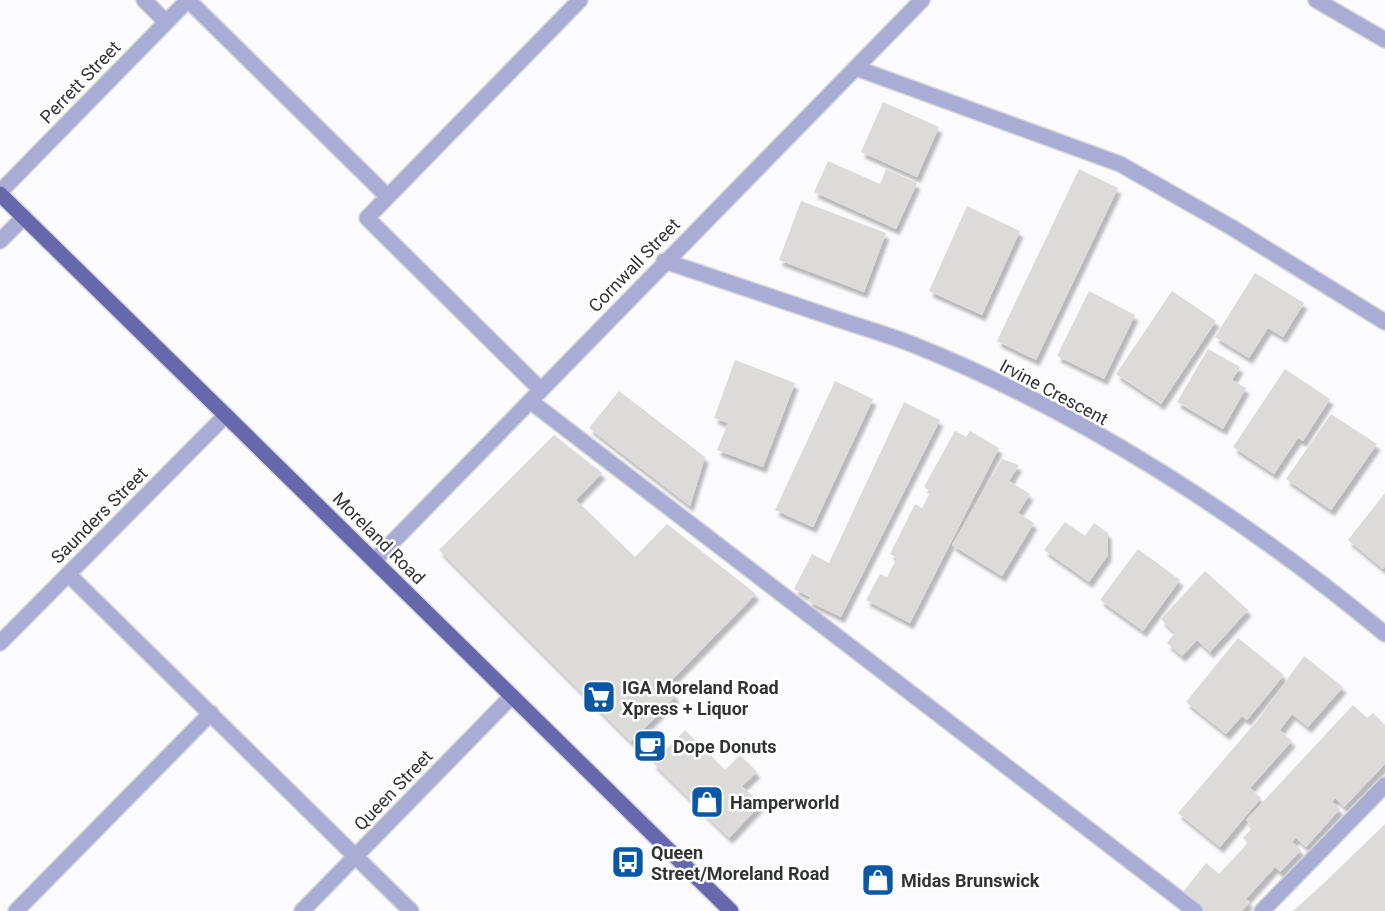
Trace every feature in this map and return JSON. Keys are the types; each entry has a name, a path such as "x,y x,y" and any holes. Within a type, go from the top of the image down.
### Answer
{"main road":[{"name":"Moreland Road","path":"0,193 731,911"}],"street":[{"path":"144,0 166,22"},
{"path":"188,0 387,196"},
{"name":"Perrett Street","path":"0,193 188,0"},
{"path":"580,0 367,218 535,395 1195,911"},
{"name":"Cornwall Street","path":"375,560 664,261 922,0"},
{"path":"1316,0 1385,40"},
{"path":"856,68 1120,164 1232,226 1385,322"},
{"path":"0,241 24,217"},
{"name":"Irvine Crescent","path":"664,261 914,345 1061,415 1132,456 1277,551 1385,634"},
{"name":"Saunders Street","path":"0,643 226,415"},
{"path":"68,574 411,911"},
{"name":"Queen Street","path":"302,911 512,696"},
{"path":"16,911 210,713"},
{"path":"1262,911 1385,785"}],"building":[{"path":"883,102 939,127 917,177 861,152"},
{"path":"828,161 880,184 886,169 917,183 896,229 814,192"},
{"path":"1079,169 1118,188 1036,360 997,341"},
{"path":"801,201 886,233 864,292 779,260"},
{"path":"967,206 1020,231 982,315 929,291"},
{"path":"1255,273 1304,303 1283,337 1268,328 1249,358 1215,337"},
{"path":"1089,291 1135,315 1104,379 1057,356"},
{"path":"1172,291 1216,321 1161,404 1116,374"},
{"path":"1208,349 1240,367 1232,380 1246,388 1223,429 1177,402"},
{"path":"735,360 795,383 763,467 717,450 728,423 714,418"},
{"path":"1285,369 1330,399 1303,441 1298,438 1274,474 1233,447"},
{"path":"835,381 873,399 813,527 775,510"},
{"path":"619,391 705,457 690,506 589,428"},
{"path":"904,402 940,420 841,617 808,601 810,597 794,589 812,554 829,563"},
{"path":"1331,414 1377,444 1331,510 1286,479"},
{"path":"955,431 966,437 970,431 999,448 910,623 866,600 880,574 887,577 897,558 890,554 915,504 922,508 931,491 924,487"},
{"path":"554,435 602,473 576,500 635,557 667,524 756,594 666,686 676,696 631,742 439,550"},
{"path":"1002,459 1019,465 1009,481 1030,494 1018,513 1034,523 1002,576 952,545"},
{"path":"1385,493 1385,566 1383,569 1348,540"},
{"path":"1065,522 1085,536 1094,523 1108,533 1108,555 1089,582 1044,550"},
{"path":"1138,549 1180,580 1143,631 1100,600"},
{"path":"1205,571 1248,610 1210,652 1197,640 1182,656 1167,643 1175,633 1161,619"},
{"path":"1238,638 1284,675 1247,720 1242,716 1226,734 1186,702"},
{"path":"1304,656 1343,687 1308,727 1292,714 1280,730 1292,741 1250,788 1261,798 1220,847 1178,813 1261,716"},
{"path":"1353,705 1367,718 1373,713 1385,725 1385,764 1344,807 1335,798 1332,802 1340,809 1306,847 1296,838 1292,842 1301,850 1280,872 1275,867 1246,899 1250,902 1242,911 1205,911 1183,892 1206,863 1219,874 1248,843 1243,838 1253,827 1246,820"},
{"path":"685,730 725,770 740,755 757,772 742,786 761,804 729,838 653,763"},
{"path":"1385,824 1385,911 1293,911 1323,884"}],"place":[{"name":"IGA Moreland Road Xpress + Liquor","path":"599,697"},
{"name":"Dope Donuts","path":"650,746"},
{"name":"Hamperworld","path":"707,802"},
{"name":"Queen Street/Moreland Road","path":"628,862"},
{"name":"Midas Brunswick","path":"878,880"}]}
